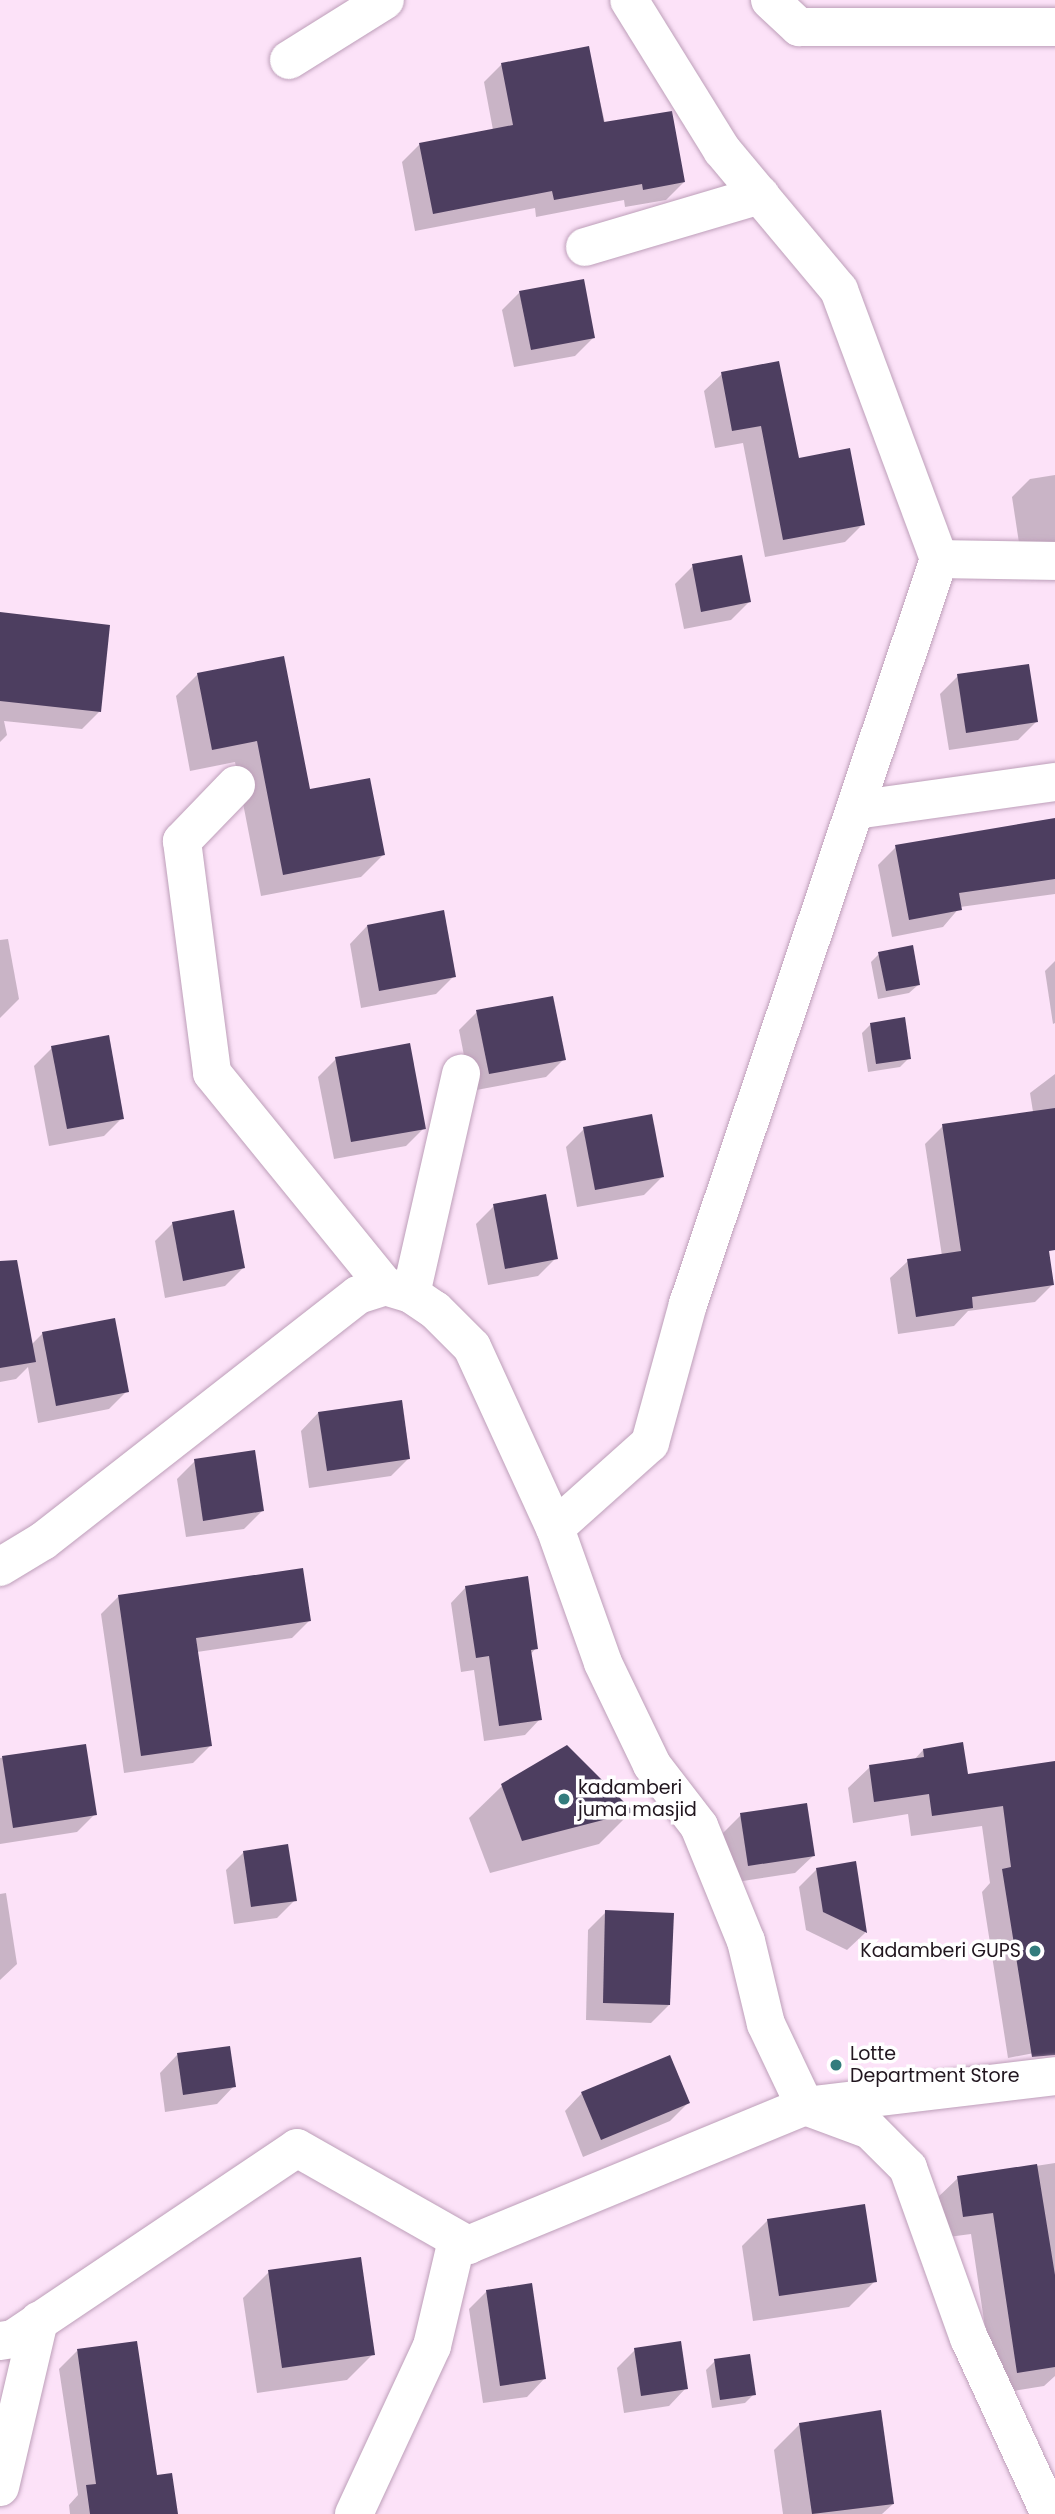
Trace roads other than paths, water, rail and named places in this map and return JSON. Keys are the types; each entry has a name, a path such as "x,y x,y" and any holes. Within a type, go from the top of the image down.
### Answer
{"street":[{"path":"289,60 385,0"},
{"path":"555,1528 650,1443 688,1304 939,559 839,290 722,150 629,0"},
{"path":"769,0 799,27 1055,27"},
{"path":"584,247 760,195"},
{"path":"939,559 1055,561"},
{"path":"855,810 1055,782"},
{"path":"236,785 182,841 212,1073 398,1290 435,1310 472,1347 555,1528 608,1674 652,1765 699,1826 746,1941 766,2024 805,2106 870,2130 908,2168 969,2338 1050,2514"},
{"path":"398,1290 461,1074"},
{"path":"0,1567 85,1510 358,1295 398,1290"},
{"path":"0,2341 39,2321 297,2148 468,2245 805,2106 1055,2076"},
{"path":"354,2514 432,2346 457,2240"},
{"path":"0,2487 39,2321"}],"place":[{"name":"kadamberi juma masjid","path":"564,1799"},
{"name":"Kadamberi GUPS","path":"1035,1951"},
{"name":"Lotte Department Store","path":"836,2065"}]}
